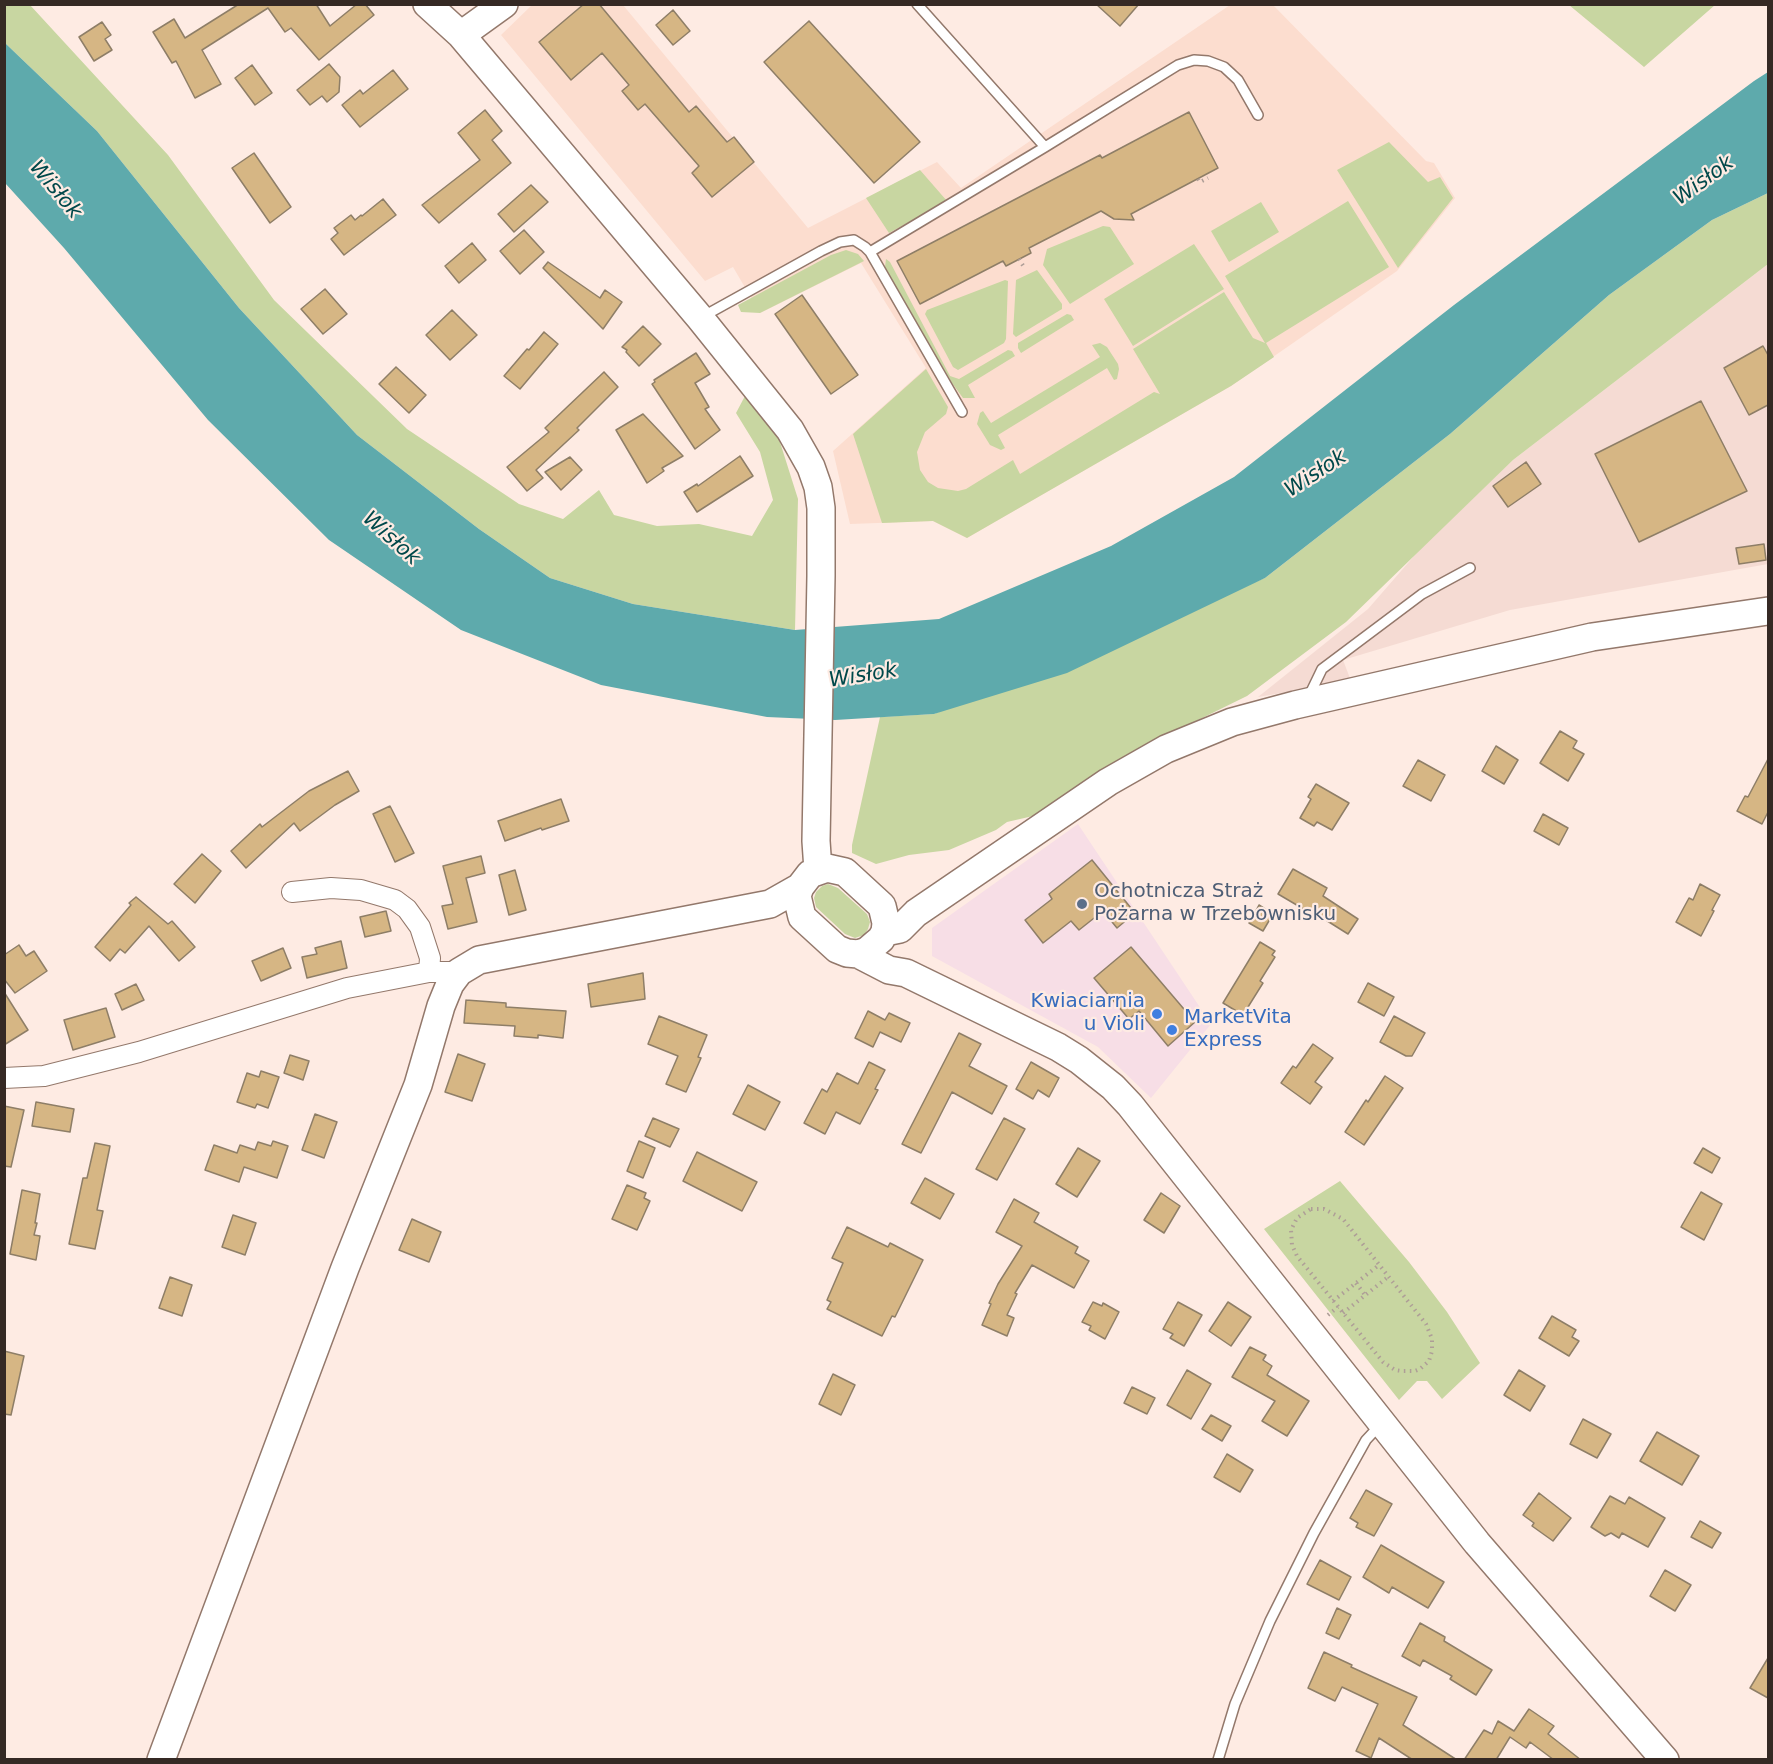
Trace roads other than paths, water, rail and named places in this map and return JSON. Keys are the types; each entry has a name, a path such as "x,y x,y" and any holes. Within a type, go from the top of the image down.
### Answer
{"street":[{"path":"427,4 461,35 700,318 790,430 811,467 818,487 821,508 817,819 809,878 797,896 802,917"},
{"path":"461,35 504,4"},
{"path":"858,954 873,948 883,924 898,911 916,913 1108,782 1166,749 1232,722 1592,637 1768,610"},
{"path":"161,1760 345,1268 418,1085 441,1006 450,984 459,972 479,960 770,904 827,868 844,873 883,924 906,973"},
{"path":"292,892 331,888 361,890 395,900 407,909 420,927 430,960 429,972"},
{"path":"770,904 802,917 837,949 858,954 889,970 906,973 1058,1047 1079,1060 1113,1088 1130,1105 1478,1543 1665,1760"},
{"path":"4,1078 45,1076 139,1052 347,988 429,972 459,972"}],"lane":[{"path":"917,4 1046,147"},
{"path":"870,252 1178,65 1194,60 1208,61 1224,67 1238,80 1258,115"},
{"path":"700,318 840,242 854,240 870,252 962,412"},
{"path":"1306,703 1322,669 1422,594 1470,568"},
{"path":"1218,1760 1235,1704 1270,1621 1314,1533 1366,1440 1382,1423"}],"water":[{"name":"Wisłok","path":"5,43 97,131 239,308 357,435 479,529 550,578 633,604 795,630 939,619 1111,546 1234,477 1454,305 1768,72 1768,193 1712,220 1609,295 1450,434 1265,578 1067,673 934,714 835,720 767,717 601,685 461,630 329,540 208,420 64,248 5,183"}],"place":[{"name":"Ochotnicza Straż Pożarna w Trzebownisku","path":"1082,904"},
{"name":"Kwiaciarnia u Violi","path":"1157,1014"},
{"name":"MarketVita Express","path":"1172,1030"}]}
